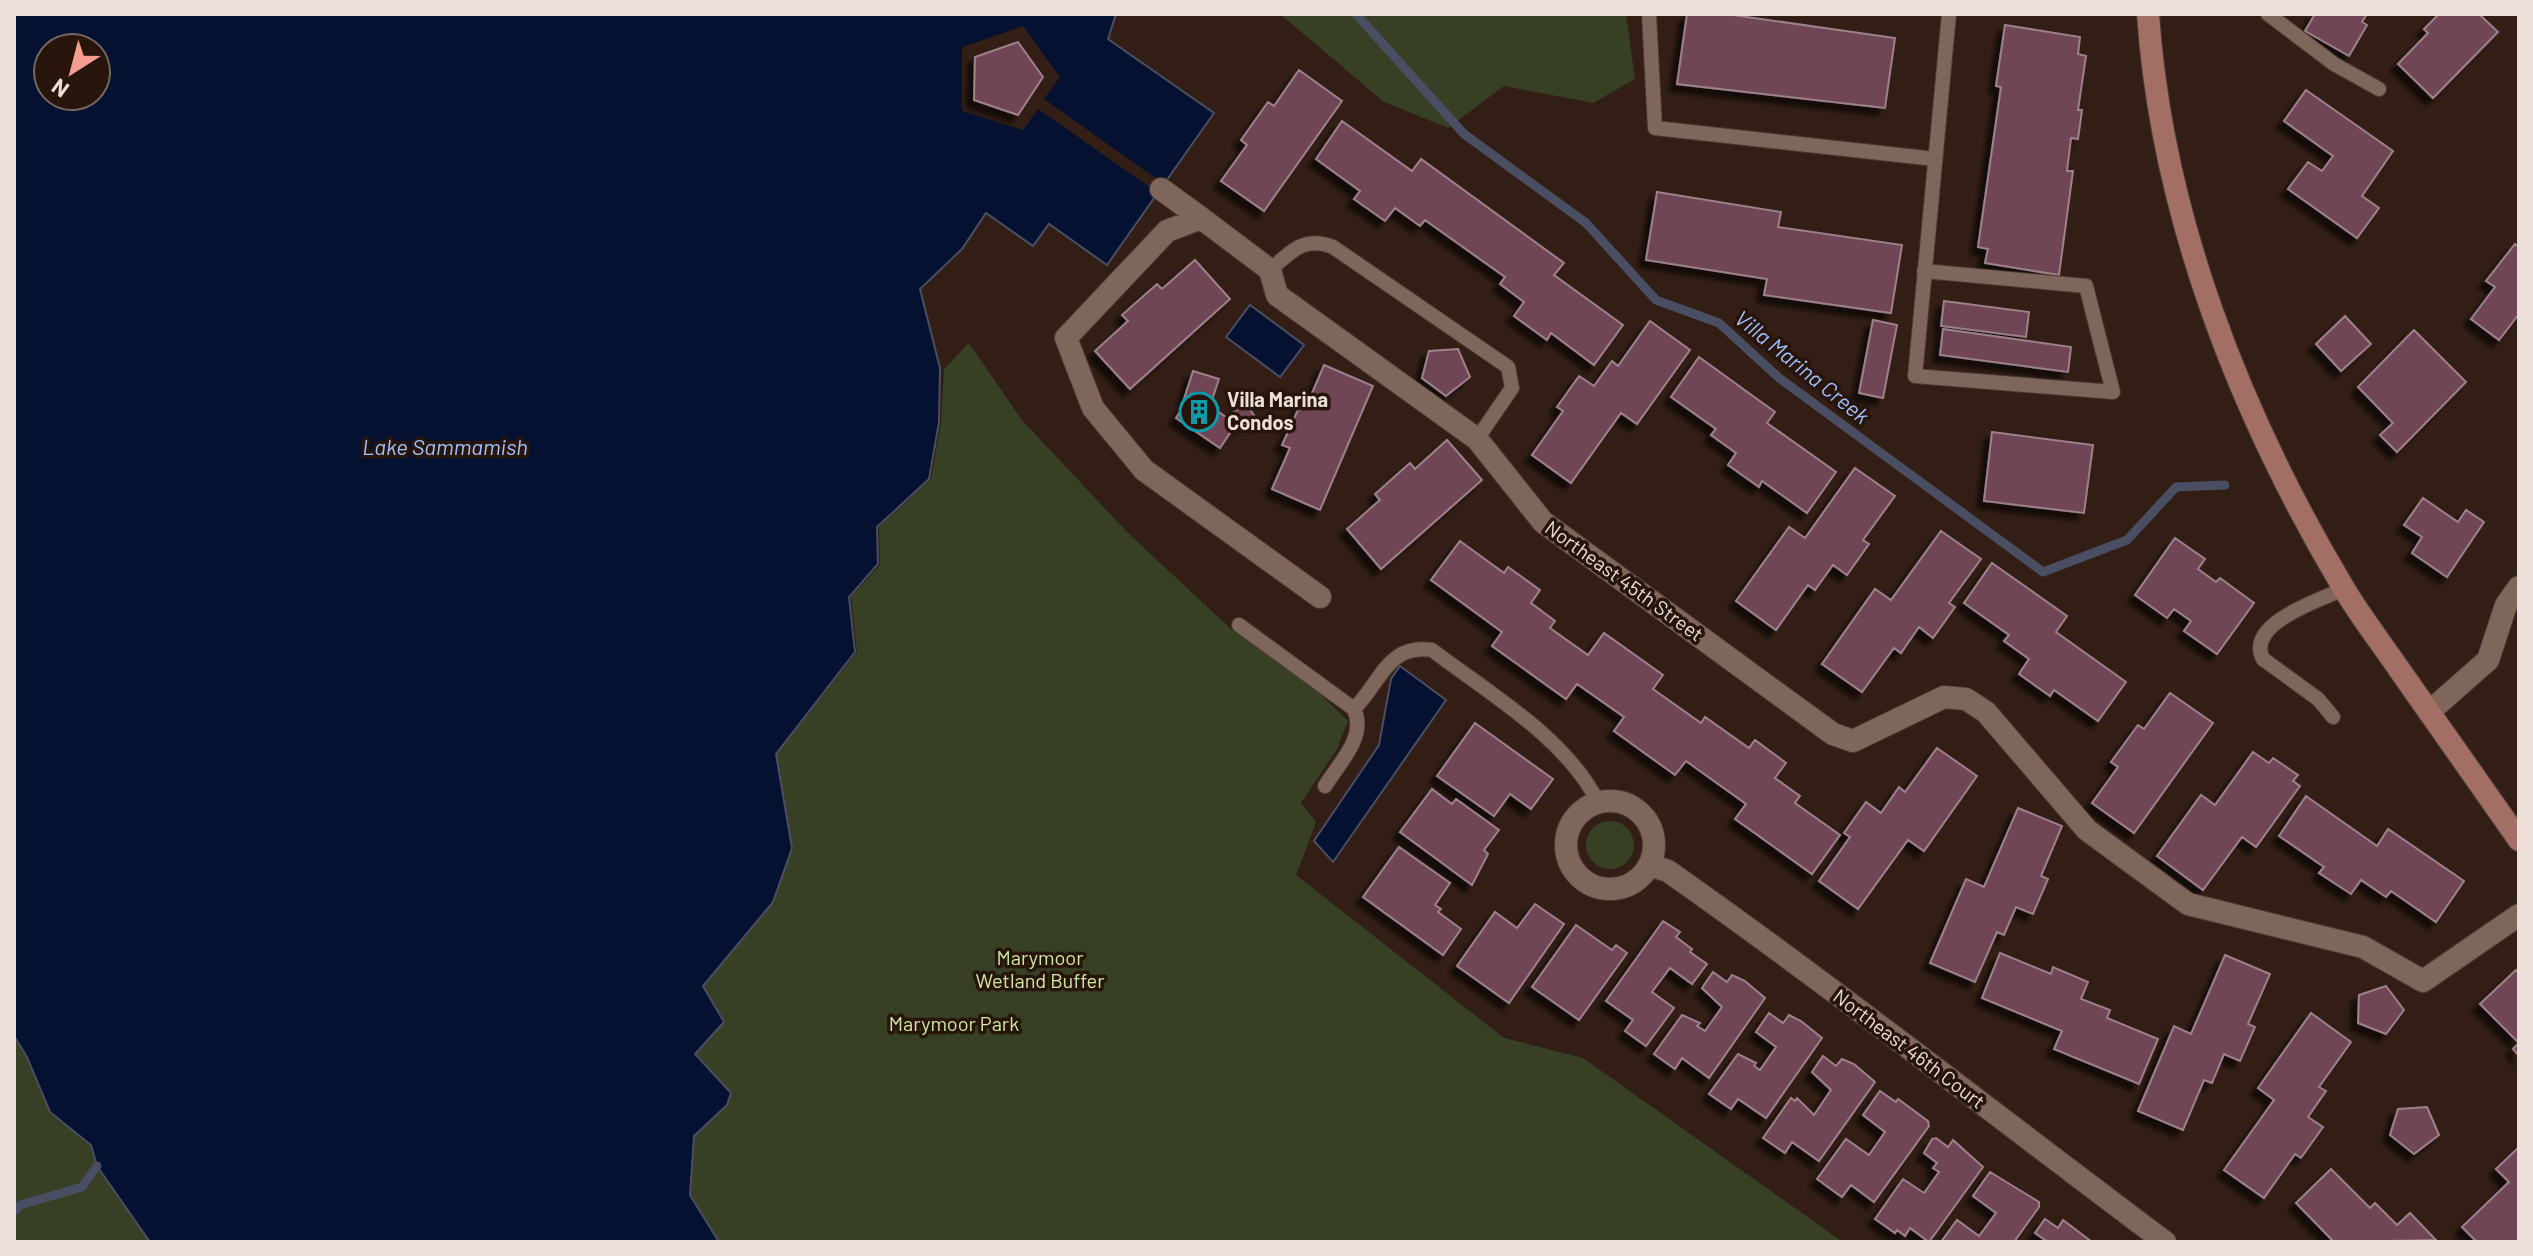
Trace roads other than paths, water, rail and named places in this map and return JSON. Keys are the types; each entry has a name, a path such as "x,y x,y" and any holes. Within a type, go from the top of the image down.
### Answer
{"main road":[{"path":"2148,14 2163,126 2182,212 2208,301 2279,472 2344,589 2519,840"}],"street":[{"name":"Northeast 45th Street","path":"1161,189 1270,270 1277,295 1477,439 1543,522 1833,734 1853,741 1944,697 1966,699 1986,712 2087,830 2188,904 2363,947 2423,981 2519,915"},
{"path":"1201,218 1167,231 1066,338 1093,408 1144,470 1320,597"},
{"path":"2429,712 2488,660 2506,605 2519,587"},
{"path":"1598,802 1626,804 1648,823 1653,851 1649,865 1640,877 1614,889 1587,882 1576,873 1568,860 1568,832 1575,818 1598,802"},
{"name":"Northeast 46th Court","path":"1649,865 1668,871 1803,966 1868,1020 2165,1242"}],"lane":[{"path":"1649,14 1655,128 1935,159"},
{"path":"1924,271 2086,286 2113,392 1915,376 1924,271 1949,14"},
{"path":"2268,14 2334,64 2379,89"},
{"path":"1270,270 1302,243 1319,242 1333,247 1508,367 1512,388 1477,439"},
{"path":"2333,717 2318,699 2263,659 2258,649 2260,637 2270,627 2298,609 2344,589"},
{"path":"1239,625 1354,709 1360,721 1357,736 1325,786"},
{"path":"1354,709 1396,656 1413,647 1432,650 1532,726 1586,778 1598,802"}],"water":[{"name":"Lake Sammamish","path":"14,14 1116,14 1108,39 1214,113 1107,265 1049,224 1033,246 986,213 962,249 920,289 940,368 939,422 929,479 877,527 878,564 849,597 855,652 776,754 792,848 773,902 703,986 724,1022 695,1054 731,1093 727,1105 694,1136 690,1195 719,1242 150,1242 97,1166 91,1145 50,1112 27,1057 14,1036"},
{"path":"1250,305 1304,345 1280,377 1226,337"},
{"path":"1400,666 1446,700 1333,862 1314,841 1379,745 1391,679"}],"waterway":[{"name":"Villa Marina Creek","path":"1356,14 1464,134 1586,223 1656,300 1719,323 1779,378 2043,572 2127,540 2176,487 2225,485"},
{"path":"14,1211 20,1205 82,1187 97,1166"}],"place":[{"name":"Villa Marina Condos","path":"1199,412"}],"park label":[{"name":"Marymoor Wetland Buffer","path":"1040,970"},
{"name":"Marymoor Park","path":"954,1024"}]}
